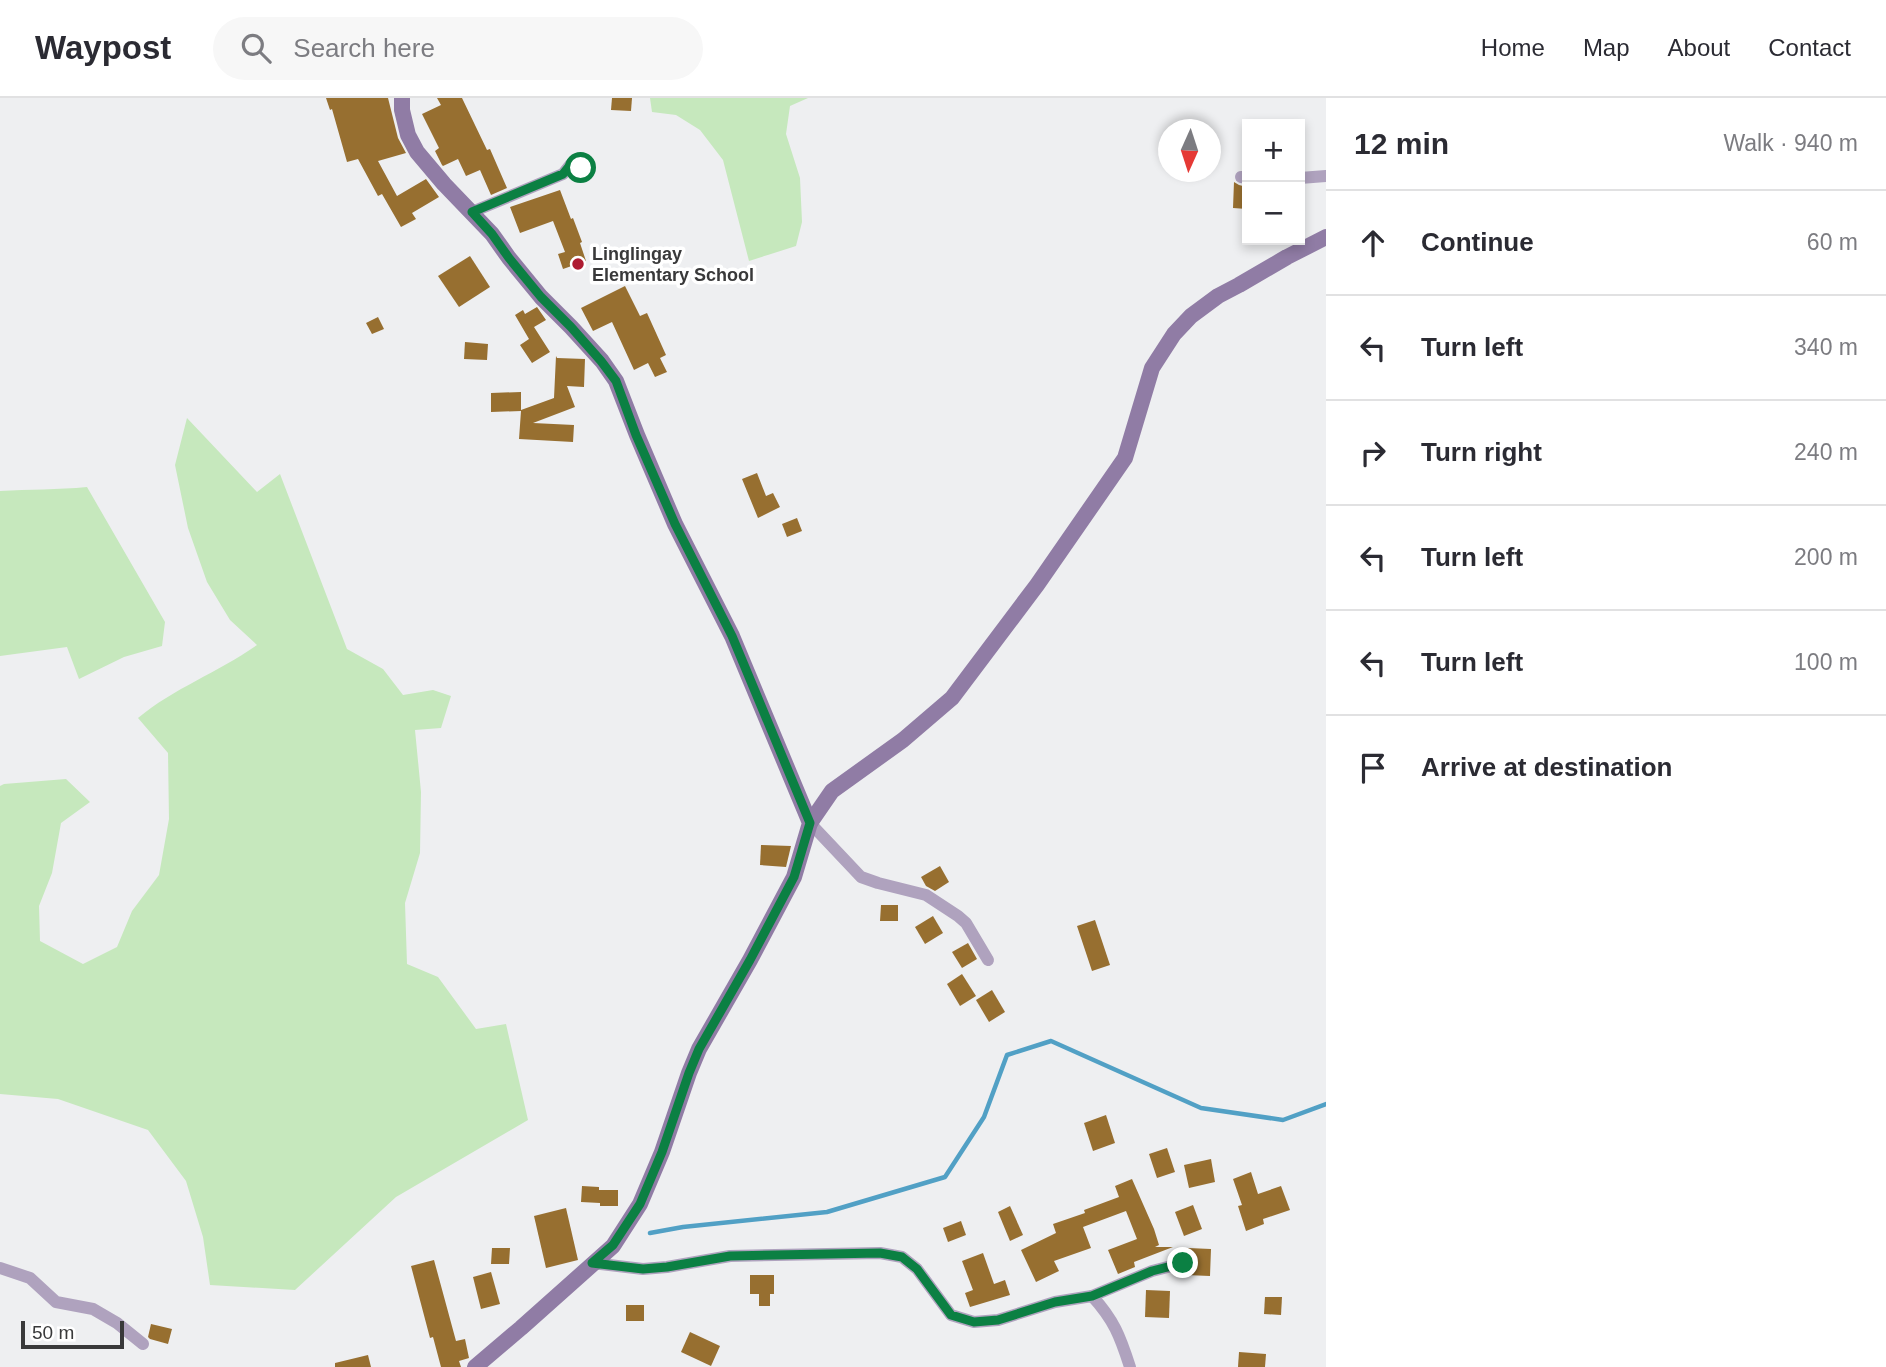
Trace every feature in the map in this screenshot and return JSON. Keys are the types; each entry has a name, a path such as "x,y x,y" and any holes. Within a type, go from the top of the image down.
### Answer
{"street":[{"path":"402,98 408,135 417,152 492,234 541,297 571,327 616,381 636,435 675,524 732,636 810,823 861,877 926,895 958,916 966,923 988,960"},
{"path":"472,212 563,174 571,164 581,168"},
{"path":"1305,178 1326,176"},
{"path":"475,1367 613,1245 640,1204 699,1049 794,877 810,823 832,792 903,740 952,698 1037,585 1125,458 1152,368 1174,334 1191,316 1218,296 1326,237"},
{"path":"592,1263 643,1269 730,1256 880,1253 902,1257 917,1269 951,1315 974,1322 998,1320 1055,1302 1092,1296 1152,1271 1183,1263"},
{"path":"0,1268 30,1278 56,1302 93,1309 117,1323 143,1344"},
{"path":"1092,1296 1118,1330 1130,1367"}],"green space":[{"path":"650,98 808,98 790,106 786,134 800,178 802,222 796,246 749,261 723,160 700,130 676,115 652,112"},
{"path":"187,418 257,492 280,474 347,649 383,669 403,695 433,690 451,696 441,728 415,730 421,792 420,853 405,903 407,964 438,977 476,1029 506,1024 528,1120 396,1197 295,1290 210,1285 203,1237 186,1181 148,1130 58,1099 0,1094 0,786 66,779 90,802 61,823 52,873 39,906 40,941 83,964 117,947 132,911 159,875 169,819 168,753 138,718 166,698 257,645 230,620 207,582 188,528 175,465"},
{"path":"87,487 165,622 162,646 124,657 79,679 67,647 0,656 0,491"}],"building":[{"path":"326,98 388,98 398,138 406,153 378,161 397,196 426,179 439,197 412,213 416,219 401,227 382,194 378,196 358,159 347,162 332,109 330,110"},
{"path":"437,98 462,98 487,150 490,149 507,188 491,195 480,170 466,176 458,159 442,165 435,151 439,148 422,114 441,105"},
{"path":"612,98 632,98 631,111 611,110"},
{"path":"1234,182 1242,186 1242,209 1233,208"},
{"path":"560,190 582,242 580,243 586,261 563,269 558,254 565,252 553,221 520,233 510,207"},
{"path":"470,256 490,287 459,307 438,276"},
{"path":"625,286 640,316 647,313 666,355 660,358 667,372 655,377 648,363 634,370 612,322 593,331 581,308"},
{"path":"537,307 546,320 534,327 550,352 532,363 520,345 529,339 515,315 523,310 525,314"},
{"path":"378,317 384,329 372,334 366,323"},
{"path":"465,342 488,344 487,360 464,359"},
{"path":"556,356 585,359 584,387 567,386 575,407 533,423 574,425 573,442 519,439 521,411 491,412 491,393 521,392 521,410 554,398"},
{"path":"757,473 766,496 773,493 780,507 758,518 742,479"},
{"path":"797,518 802,531 787,537 782,524"},
{"path":"761,845 791,846 786,867 760,865"},
{"path":"940,866 949,882 935,891 926,886 921,877"},
{"path":"881,905 898,905 898,921 880,921"},
{"path":"933,916 943,933 925,944 915,927"},
{"path":"1095,920 1110,965 1092,971 1077,926"},
{"path":"968,943 977,959 962,968 952,952"},
{"path":"962,974 976,996 960,1006 947,984"},
{"path":"992,990 1005,1012 989,1022 976,1000"},
{"path":"1106,1115 1115,1143 1093,1151 1084,1123"},
{"path":"1167,1148 1175,1172 1157,1178 1149,1154"},
{"path":"1211,1159 1215,1182 1189,1188 1184,1165"},
{"path":"1251,1172 1258,1194 1281,1186 1290,1210 1263,1219 1264,1224 1246,1231 1238,1206 1242,1205 1233,1179"},
{"path":"1132,1179 1154,1229 1159,1245 1155,1247 1173,1247 1134,1262 1135,1267 1118,1274 1108,1250 1137,1239 1126,1211 1083,1227 1091,1248 1054,1261 1059,1271 1036,1282 1021,1250 1056,1233 1053,1224 1119,1197 1115,1186"},
{"path":"582,1186 618,1190 618,1206 581,1202"},
{"path":"1193,1205 1202,1229 1184,1236 1175,1212"},
{"path":"1010,1206 1023,1235 1010,1241 998,1212"},
{"path":"566,1208 578,1260 546,1268 534,1216"},
{"path":"961,1221 966,1235 948,1242 943,1228"},
{"path":"492,1248 510,1248 509,1264 491,1264"},
{"path":"1188,1248 1211,1249 1210,1276 1186,1275 1192,1265 1187,1256"},
{"path":"983,1253 994,1284 1005,1280 1010,1295 970,1307 965,1293 973,1290 962,1261"},
{"path":"434,1260 456,1341 465,1339 469,1358 459,1361 461,1367 441,1367 433,1337 430,1338 411,1266"},
{"path":"491,1272 500,1304 481,1309 473,1277"},
{"path":"750,1275 774,1275 774,1294 770,1294 770,1306 759,1306 759,1294 750,1294"},
{"path":"1146,1290 1170,1291 1169,1318 1145,1317"},
{"path":"1265,1297 1282,1297 1281,1315 1264,1314"},
{"path":"626,1305 644,1305 644,1321 626,1321"},
{"path":"151,1324 172,1329 168,1344 148,1337"},
{"path":"690,1332 720,1346 711,1366 681,1352"},
{"path":"1239,1352 1266,1354 1265,1367 1238,1367"},
{"path":"368,1355 371,1367 335,1367 335,1363"}],"waterway":[{"path":"650,1233 827,1212 945,1177 984,1117 1007,1055 1051,1041 1201,1108 1283,1120 1326,1104"}],"place":[{"name":"Linglingay Elementary School","path":"578,264"}],"route":[{"path":"581,168 571,164 563,174 472,212 541,297 571,327 616,381 636,435 675,524 732,636 810,823 794,877 699,1049 640,1204 620,1237 592,1263 643,1269 730,1256 880,1253 902,1257 917,1269 951,1315 974,1322 998,1320 1055,1302 1092,1296 1152,1271 1183,1263"}]}
